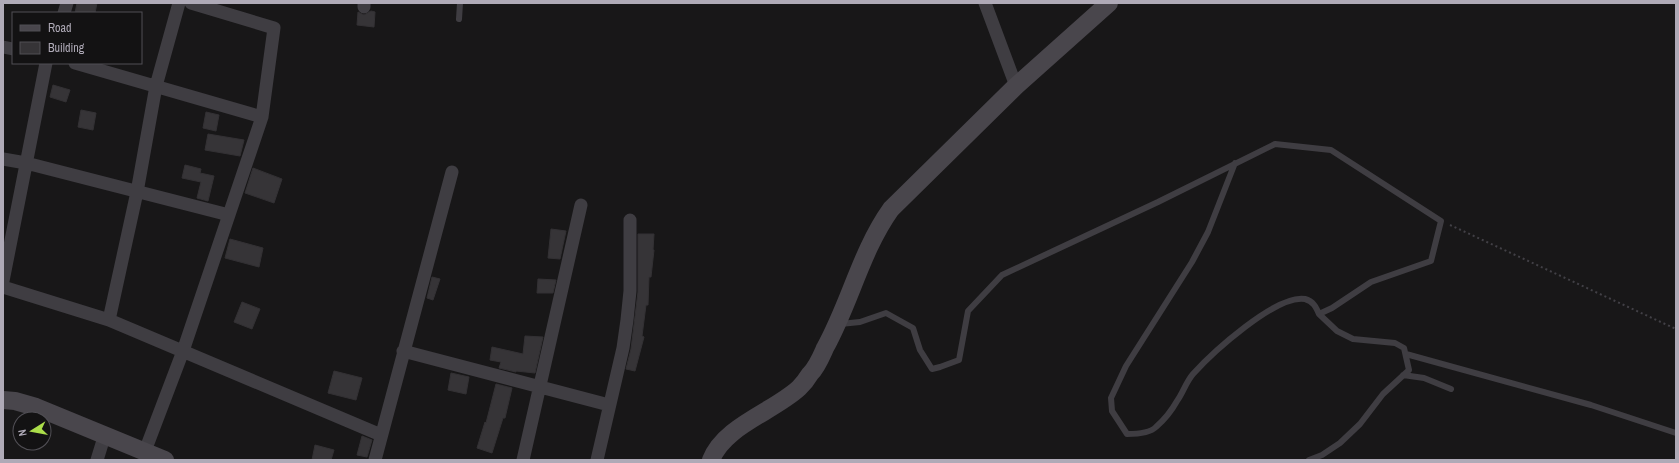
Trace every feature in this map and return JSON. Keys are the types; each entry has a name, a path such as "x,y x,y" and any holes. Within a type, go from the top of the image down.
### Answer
{"street":[{"path":"109,320 137,192 156,86 179,3"},
{"path":"145,451 184,351 262,117 274,28 191,3"},
{"path":"985,3 1016,86"},
{"path":"711,460 718,446 726,438 799,388 812,372 838,324 870,244 891,209 1016,86 1109,3"},
{"path":"3,281 46,64"},
{"path":"79,64 262,117"},
{"path":"3,159 26,163 229,215"},
{"path":"375,460 452,172"},
{"path":"523,460 581,205"},
{"path":"597,460 623,348 627,320 630,291 630,220"},
{"path":"3,287 109,320 381,435"},
{"path":"403,351 609,405"},
{"path":"3,400 15,401 36,407 105,434 165,460"},
{"path":"97,460 105,434"}],"lane":[{"path":"459,19 460,3"},
{"path":"838,324 860,322 886,313 913,328 920,350 932,369 959,360 968,311 1002,275 1158,202 1274,144 1331,150 1441,221 1431,261 1371,282 1332,308 1319,314"},
{"path":"1235,163 1208,232 1192,262 1126,366 1111,398 1112,411 1127,434 1135,434 1155,428 1177,403 1192,375 1245,326 1288,301 1305,299 1315,304 1319,314 1337,331 1353,339 1395,343 1404,348 1409,370 1383,394 1360,424 1340,443 1322,455 1309,460"},
{"path":"1406,354 1591,405 1676,433"},
{"path":"1403,375 1424,378 1451,389"}],"path":[{"path":"1441,221 1676,330"}],"building":[{"path":"77,3 97,3 95,12 75,12"},
{"path":"371,11 375,12 374,27 357,25 358,12 364,15"},
{"path":"53,85 70,90 66,102 50,97"},
{"path":"81,110 96,113 93,130 78,127"},
{"path":"206,112 219,115 216,131 203,128"},
{"path":"208,134 244,140 240,156 205,150"},
{"path":"185,165 201,169 200,173 214,176 208,201 197,198 201,182 182,178"},
{"path":"253,168 282,179 274,203 245,193"},
{"path":"551,229 566,231 560,259 548,258"},
{"path":"638,234 654,234 654,250 651,277 649,277 648,305 646,305 642,336 644,337 635,371 626,369 631,349 638,292"},
{"path":"230,239 263,248 259,267 225,258"},
{"path":"432,277 440,279 433,300 427,298"},
{"path":"538,279 556,280 553,293 537,293"},
{"path":"242,302 260,309 252,329 234,322"},
{"path":"525,336 543,337 535,373 516,372 499,368 501,362 490,360 492,347 523,354"},
{"path":"334,371 362,378 356,400 328,393"},
{"path":"451,373 469,377 466,394 448,390"},
{"path":"496,384 512,388 505,418 503,418 492,453 477,448 485,422 486,423"},
{"path":"362,436 372,440 367,457 357,455"},
{"path":"315,445 334,450 331,460 312,460"}]}
